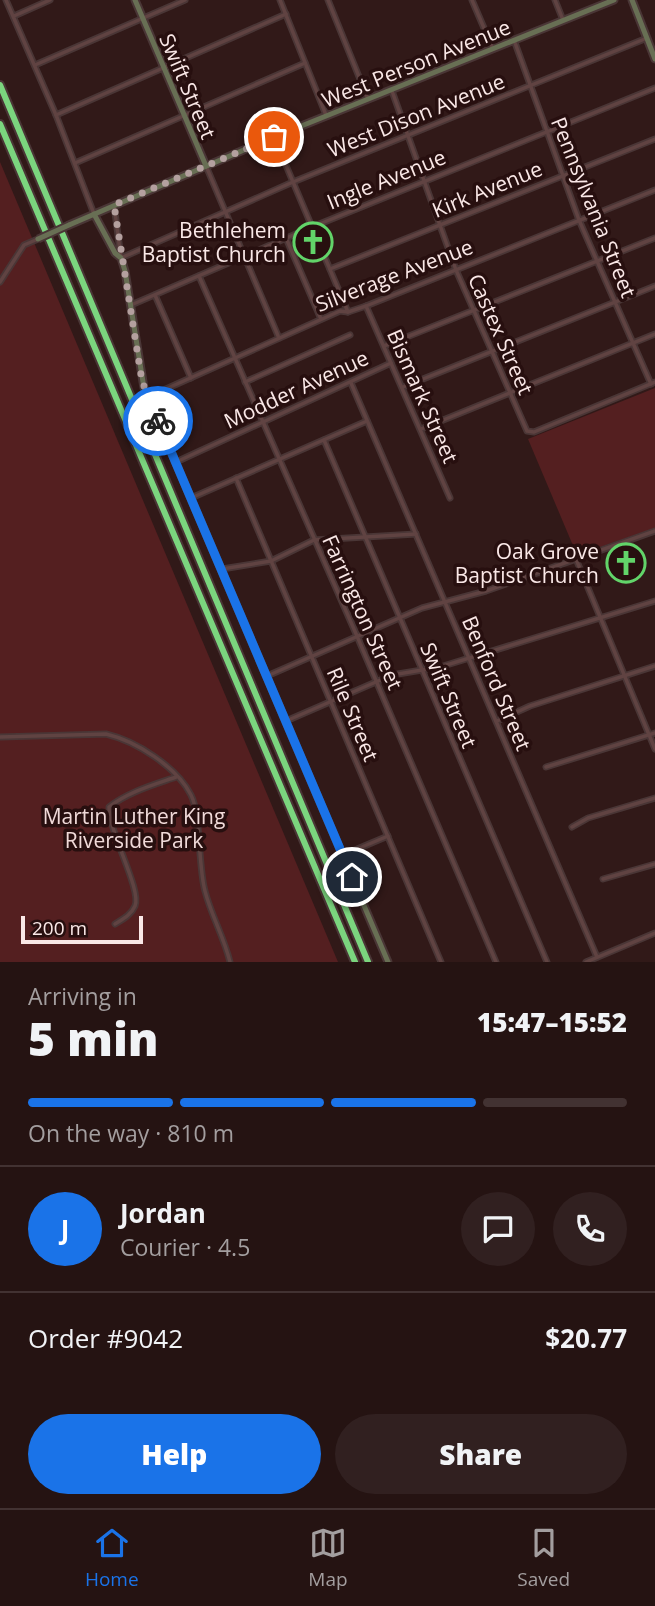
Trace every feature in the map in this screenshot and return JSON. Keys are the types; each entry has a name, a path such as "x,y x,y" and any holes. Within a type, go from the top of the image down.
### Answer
{"highway":[{"path":"0,85 368,962"},
{"path":"0,124 355,962"}],"street":[{"path":"6,0 56,115 94,214 115,253 121,258"},
{"path":"13,16 50,0"},
{"name":"Swift Street","path":"135,0 279,338"},
{"path":"35,65 185,0"},
{"path":"280,0 326,117"},
{"path":"328,0 368,99"},
{"path":"472,0 493,49"},
{"path":"555,0 563,20"},
{"path":"593,0 596,7"},
{"name":"West Person Avenue","path":"38,239 274,137 614,0"},
{"path":"632,0 655,59"},
{"path":"56,115 286,14"},
{"name":"West Dison Avenue","path":"121,258 293,182 647,38"},
{"name":"Pennsylvania Street","path":"514,40 596,262 653,383"},
{"path":"75,163 305,63"},
{"name":"Ingle Avenue","path":"131,305 312,227 655,88"},
{"name":"Castex Street","path":"392,90 456,270 528,432 534,432 653,383"},
{"path":"274,137 348,312"},
{"name":"Kirk Avenue","path":"330,269 655,139"},
{"name":"Silverage Avenue","path":"148,397 340,311 348,312 366,306 655,190"},
{"path":"114,205 141,377 148,397 388,962"},
{"path":"286,238 321,319"},
{"path":"384,346 655,238"},
{"path":"0,282 24,245 38,239"},
{"name":"Farrington Street","path":"199,276 496,962"},
{"path":"403,387 655,286"},
{"path":"155,295 191,378"},
{"name":"Bismark Street","path":"366,306 450,498"},
{"path":"421,429 655,334"},
{"path":"245,383 350,335"},
{"name":"Modder Avenue","path":"176,462 391,363"},
{"name":"Benford Street","path":"351,383 597,957"},
{"path":"191,498 367,421"},
{"name":"Swift Street","path":"324,440 547,962"},
{"name":"Rile Street","path":"236,478 441,962"},
{"path":"267,676 399,618 486,591 655,531"},
{"path":"222,569 271,561 314,540 416,534"},
{"path":"576,559 655,749"},
{"path":"286,721 376,681 422,672 655,601"},
{"path":"496,721 530,706 655,666"},
{"path":"546,767 655,733"},
{"path":"0,737 106,734 141,747 161,762 192,796 204,890 230,962"},
{"path":"115,924 127,917 136,905 136,891 109,820 109,807 140,790 176,777"},
{"path":"572,827 588,818 655,798"},
{"path":"343,855 388,836"},
{"path":"603,879 655,864"},
{"path":"586,962 655,933"}],"green space":[{"name":"Martin Luther King Riverside Park","path":"0,162 338,962 0,962"},
{"path":"655,388 655,528 577,555 528,439"}],"way so far":[{"path":"158,421 142,381 114,205 274,137"}],"place":[{"name":"Bethlehem Baptist Church","path":"313,242"},
{"name":"Oak Grove Baptist Church","path":"626,563"}],"route":[{"path":"158,421 352,877"}]}
